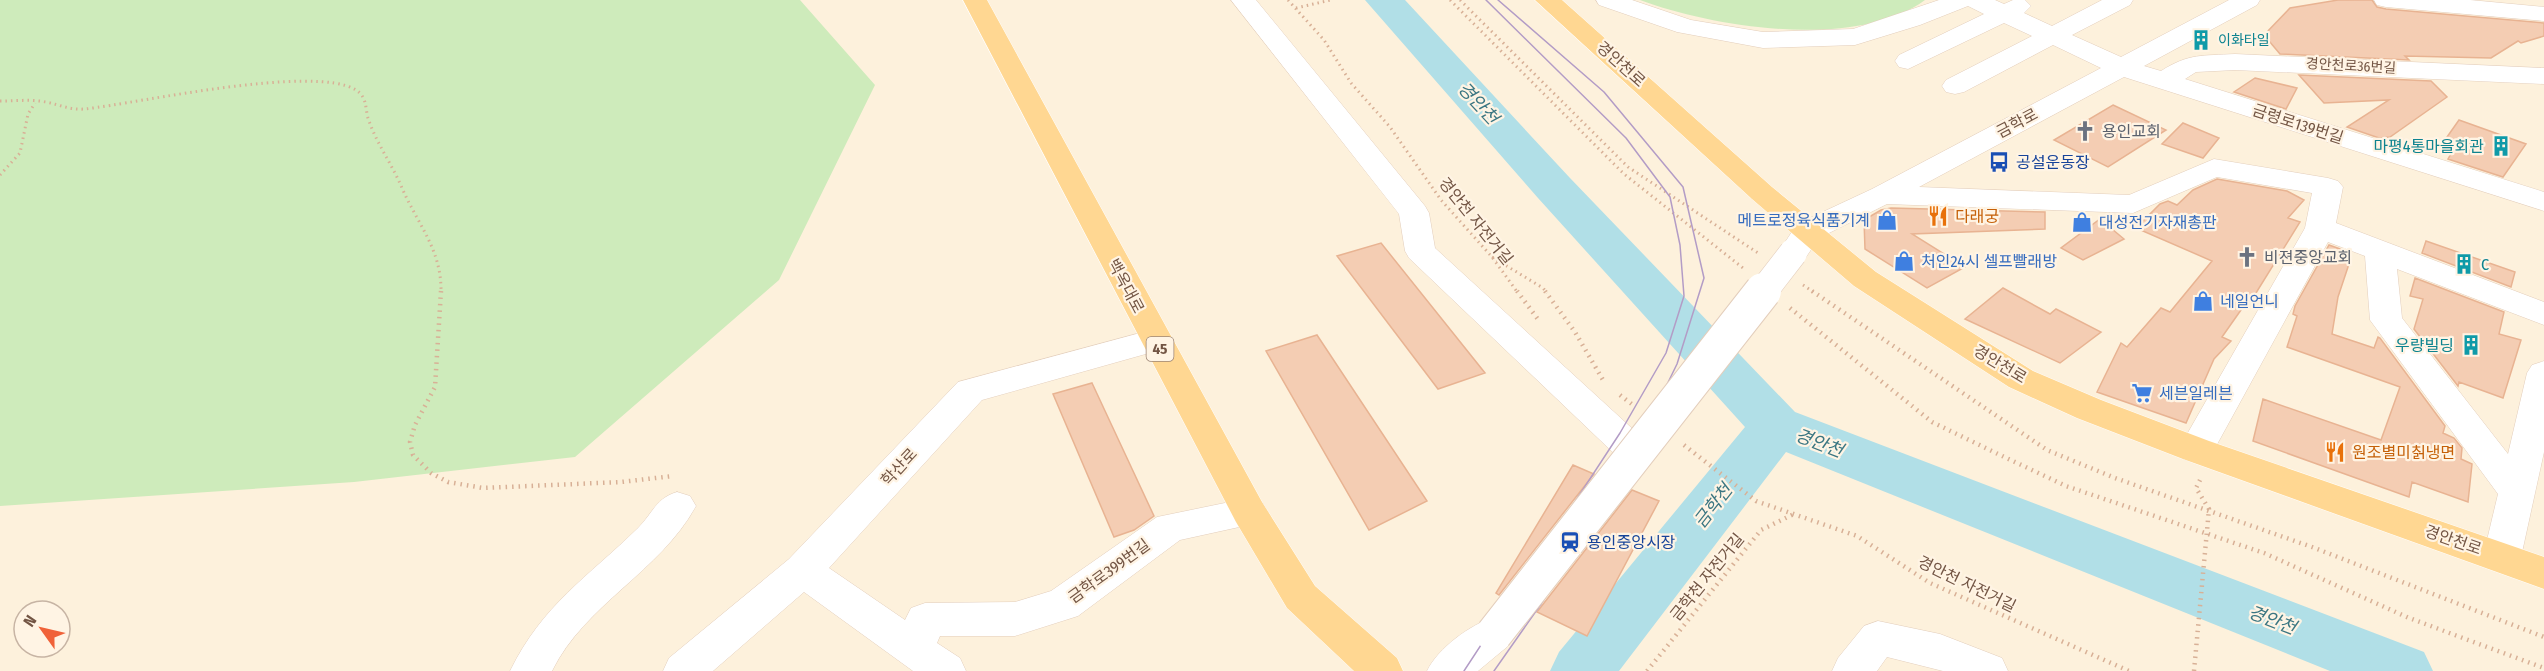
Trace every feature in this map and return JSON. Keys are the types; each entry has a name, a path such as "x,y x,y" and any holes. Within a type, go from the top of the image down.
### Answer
{"main road":[{"name":"백옥대로","path":"975,0 1249,512 1301,597 1382,671"},
{"name":"경안천로","path":"1547,0 1800,242 1865,279 2020,379 2089,409 2196,450 2544,573"}],"street":[{"path":"1243,0 1414,213 1420,251 1635,452"},
{"path":"1608,0 1686,27 1763,40 1856,37 1911,20 1961,0"},
{"name":"금령로139번길","path":"1975,0 2006,12 2121,67 2544,202"},
{"path":"1908,61 2032,0"},
{"path":"1955,86 2121,0"},
{"name":"금학로","path":"1800,242 1882,195 2248,0"},
{"path":"2386,0 2544,14"},
{"path":"2506,75 2544,60"},
{"name":"경안천로36번길","path":"2163,81 2190,64 2235,62 2544,76"},
{"path":"2196,450 2320,228 2338,137"},
{"path":"1882,195 2133,204 2214,168 2328,187"},
{"path":"2320,228 2544,314"},
{"path":"1448,671 1494,634 1800,242"},
{"path":"2380,251 2386,320 2518,494"},
{"name":"학산로","path":"684,671 803,570 970,391 1155,340"},
{"path":"2502,557 2544,373"},
{"path":"531,671 538,654 561,620 650,540 677,506"},
{"name":"금학로399번길","path":"930,660 925,620 1015,619 1064,604 1170,527 1249,512"},
{"name":"금학로399번길","path":"803,570 930,660"},
{"path":"1853,671 1878,638 1941,651 1987,671"}],"path":[{"name":"경안천 자전거길","path":"1288,0 1324,40 1351,83 1390,127 1441,200 1492,257 1546,331"},
{"path":"1296,8 1331,0"},
{"path":"1450,0 1624,174 1687,222 1749,274"},
{"path":"0,100 46,102 65,109 84,109 189,91 304,82 326,82 356,90 366,100 368,117 379,143 393,167 409,204 432,242 441,279 438,366 435,387 415,425 410,442 413,455 431,473 448,482 483,488 543,484 621,483 661,476 679,477 682,491 677,506"},
{"path":"0,175 22,150 24,125 29,109 35,102"},
{"path":"1492,257 1543,288 1575,332 1602,380 1638,409"},
{"path":"1785,303 1932,422 2066,486 2264,553 2409,618 2544,668"},
{"name":"경안천 자전거길","path":"1674,437 1756,501 1797,513 1857,536 1930,583 2129,671"},
{"path":"2194,671 2209,509 2196,488"},
{"name":"금학천 자전거길","path":"1647,671 1761,530 1797,513"}],"green space":[{"path":"0,0 800,0 875,85 779,280 575,457 354,482 0,506"},
{"path":"1640,0 1925,0 1896,16 1862,25 1825,29 1785,29 1707,19"}],"building":[{"path":"2338,0 2372,0 2377,7 2386,9 2544,23 2544,36 2521,43 2518,41 2491,58 2405,56 2409,60 2280,54 2264,35 2290,8"},
{"path":"2299,75 2431,81 2447,97 2390,137 2379,138 2347,127 2389,100 2324,103"},
{"path":"2255,78 2297,88 2286,109 2234,92"},
{"name":"용인교회","path":"2113,105 2166,130 2108,167 2054,140"},
{"path":"2459,120 2526,144 2503,177 2448,159 2452,152 2440,147"},
{"path":"2183,123 2219,138 2203,158 2162,144"},
{"path":"2217,179 2287,191 2304,200 2288,218 2300,222 2251,301 2248,300 2222,337 2231,341 2214,359 2186,423 2097,392 2121,343 2127,347 2161,308 2170,312 2212,261 2136,228 2160,204 2168,201 2177,205 2193,190"},
{"path":"1891,208 2045,212 2045,229 1912,234 1965,267 1927,288 1865,249 1864,220 1881,210"},
{"path":"2100,219 2124,239 2083,260 2061,248"},
{"path":"2426,241 2515,272 2511,287 2422,253"},
{"path":"1381,243 1485,373 1438,389 1337,256"},
{"path":"2329,245 2343,250 2341,255 2351,258 2338,297 2332,334 2374,348 2378,337 2380,338 2445,426 2443,433 2454,438 2462,448 2461,459 2472,464 2468,502 2412,482 2409,497 2253,441 2263,399 2381,440 2400,387 2287,347 2297,316 2293,314 2295,306"},
{"name":"우량빌딩","path":"2415,278 2504,312 2499,334 2521,340 2503,398 2459,382 2458,386 2414,329 2423,299 2410,296"},
{"path":"2003,288 2050,314 2056,309 2101,332 2060,363 1965,319"},
{"path":"1317,335 1427,501 1369,530 1266,351"},
{"path":"1092,383 1154,516 1134,530 1114,537 1053,394"},
{"path":"1573,465 1594,474 1499,595 1496,593"},
{"path":"1632,490 1659,501 1587,636 1537,612"}],"waterway":[{"name":"경안천","path":"1384,0 1554,188 1776,426"},
{"name":"금학천","path":"1582,671 1776,426"},
{"name":"경안천","path":"1776,426 2401,671"}],"tram line":[{"path":"1464,671 1620,433 1666,353 1684,296 1680,245 1670,197 1626,138 1486,0"},
{"path":"1494,671 1541,604 1628,465 1677,364 1704,278 1683,187 1604,92 1498,0"}],"place":[{"name":"이화타일","path":"2201,40"},
{"name":"용인교회","path":"2085,131"},
{"name":"마평4통마을회관","path":"2501,146"},
{"name":"공설운동장","path":"1999,162"},
{"name":"다래궁","path":"1938,216"},
{"name":"메트로정육식품기계","path":"1887,220"},
{"name":"대성전기자재총판","path":"2082,222"},
{"name":"비젼중앙교회","path":"2247,257"},
{"name":"처인24시 셀프빨래방","path":"1904,261"},
{"name":"C","path":"2464,264"},
{"name":"네일언니","path":"2203,301"},
{"name":"우량빌딩","path":"2471,345"},
{"name":"세븐일레븐","path":"2142,393"},
{"name":"원조별미칡냉면","path":"2335,452"},
{"name":"용인중앙시장","path":"1570,542"}]}
